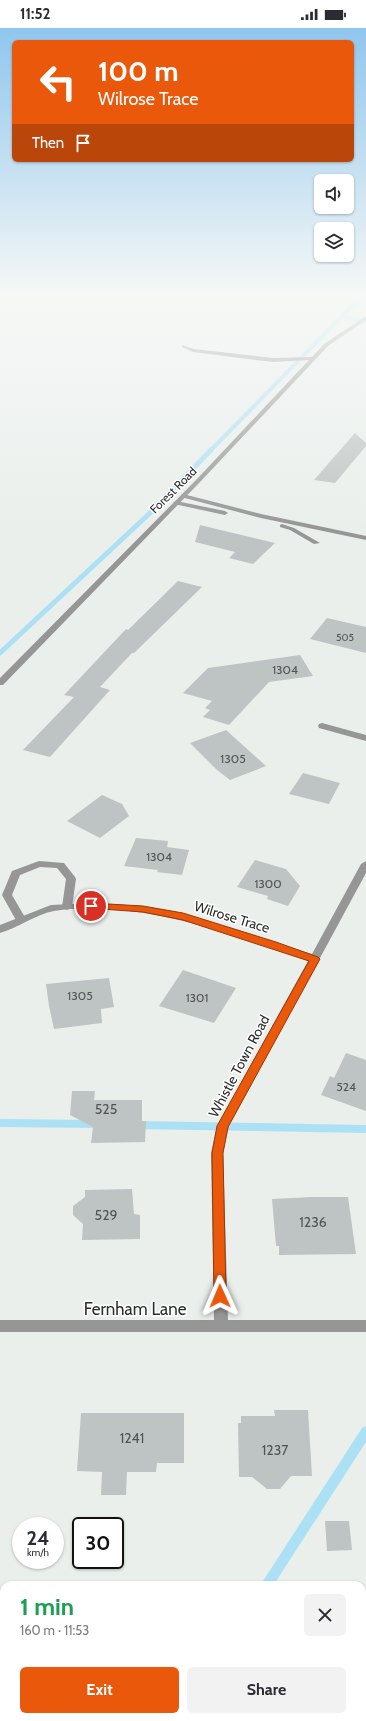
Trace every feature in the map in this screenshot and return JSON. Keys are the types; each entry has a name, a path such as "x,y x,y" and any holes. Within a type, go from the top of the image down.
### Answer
{"street":[{"name":"Forest Road","path":"0,683 303,371"},
{"path":"183,496 261,516 366,538"},
{"path":"176,503 292,529 316,543"},
{"path":"322,726 366,738"},
{"path":"21,919 7,895 16,873 39,864 60,865 71,879 67,907"},
{"name":"Whistle Town Road","path":"221,1327 217,1153 223,1126 366,864"},
{"name":"Wilrose Trace","path":"0,929 44,909 91,906 143,909 183,917 272,944 315,959"},
{"name":"Fernham Lane","path":"0,1326 366,1326"}],"building":[{"path":"355,433 366,443 366,446 335,483 314,480"},
{"path":"200,525 275,543 253,564 229,558 235,552 195,542"},
{"path":"178,581 202,587 134,653 132,653 100,687 110,690 50,757 23,750 74,697 64,695 126,629 128,630"},
{"path":"327,618 366,627 366,653 310,639"},
{"path":"300,655 313,676 269,682 229,725 203,717 210,710 205,708 212,701 183,693 208,668"},
{"path":"226,730 266,766 230,780 217,770 190,743"},
{"path":"303,773 340,783 329,804 289,794"},
{"path":"102,795 122,804 129,816 100,838 67,821"},
{"path":"136,838 168,841 167,847 189,850 182,875 157,872 158,870 124,866"},
{"path":"255,860 286,869 300,886 288,906 267,899 268,896 237,887"},
{"path":"183,970 236,988 214,1023 159,1006"},
{"path":"109,978 114,1007 101,1009 102,1023 54,1029 46,984"},
{"path":"346,1053 366,1060 366,1111 321,1095 330,1076 334,1078"},
{"path":"72,1091 95,1091 94,1100 142,1100 142,1121 146,1121 145,1142 91,1143 93,1127 70,1115"},
{"path":"132,1189 134,1214 140,1215 140,1239 82,1240 83,1224 73,1215 73,1206 85,1197 85,1190"},
{"path":"348,1197 356,1254 279,1255 279,1246 276,1246 272,1199"},
{"path":"274,1410 308,1410 312,1476 291,1476 280,1489 267,1489 252,1477 239,1477 238,1423 241,1423 241,1416 275,1416"},
{"path":"81,1413 184,1413 184,1463 157,1463 156,1472 127,1472 126,1495 101,1495 102,1472 77,1471"},
{"path":"325,1521 349,1521 352,1550 327,1551"}],"waterway":[{"path":"210,451 288,371"},
{"path":"0,653 150,513 211,450"},
{"path":"0,1123 96,1124"},
{"path":"136,1125 366,1129"},
{"path":"270,1581 366,1432"}],"route":[{"path":"91,906 143,909 183,917 272,944 315,959 223,1126 217,1153 220,1296"}]}
